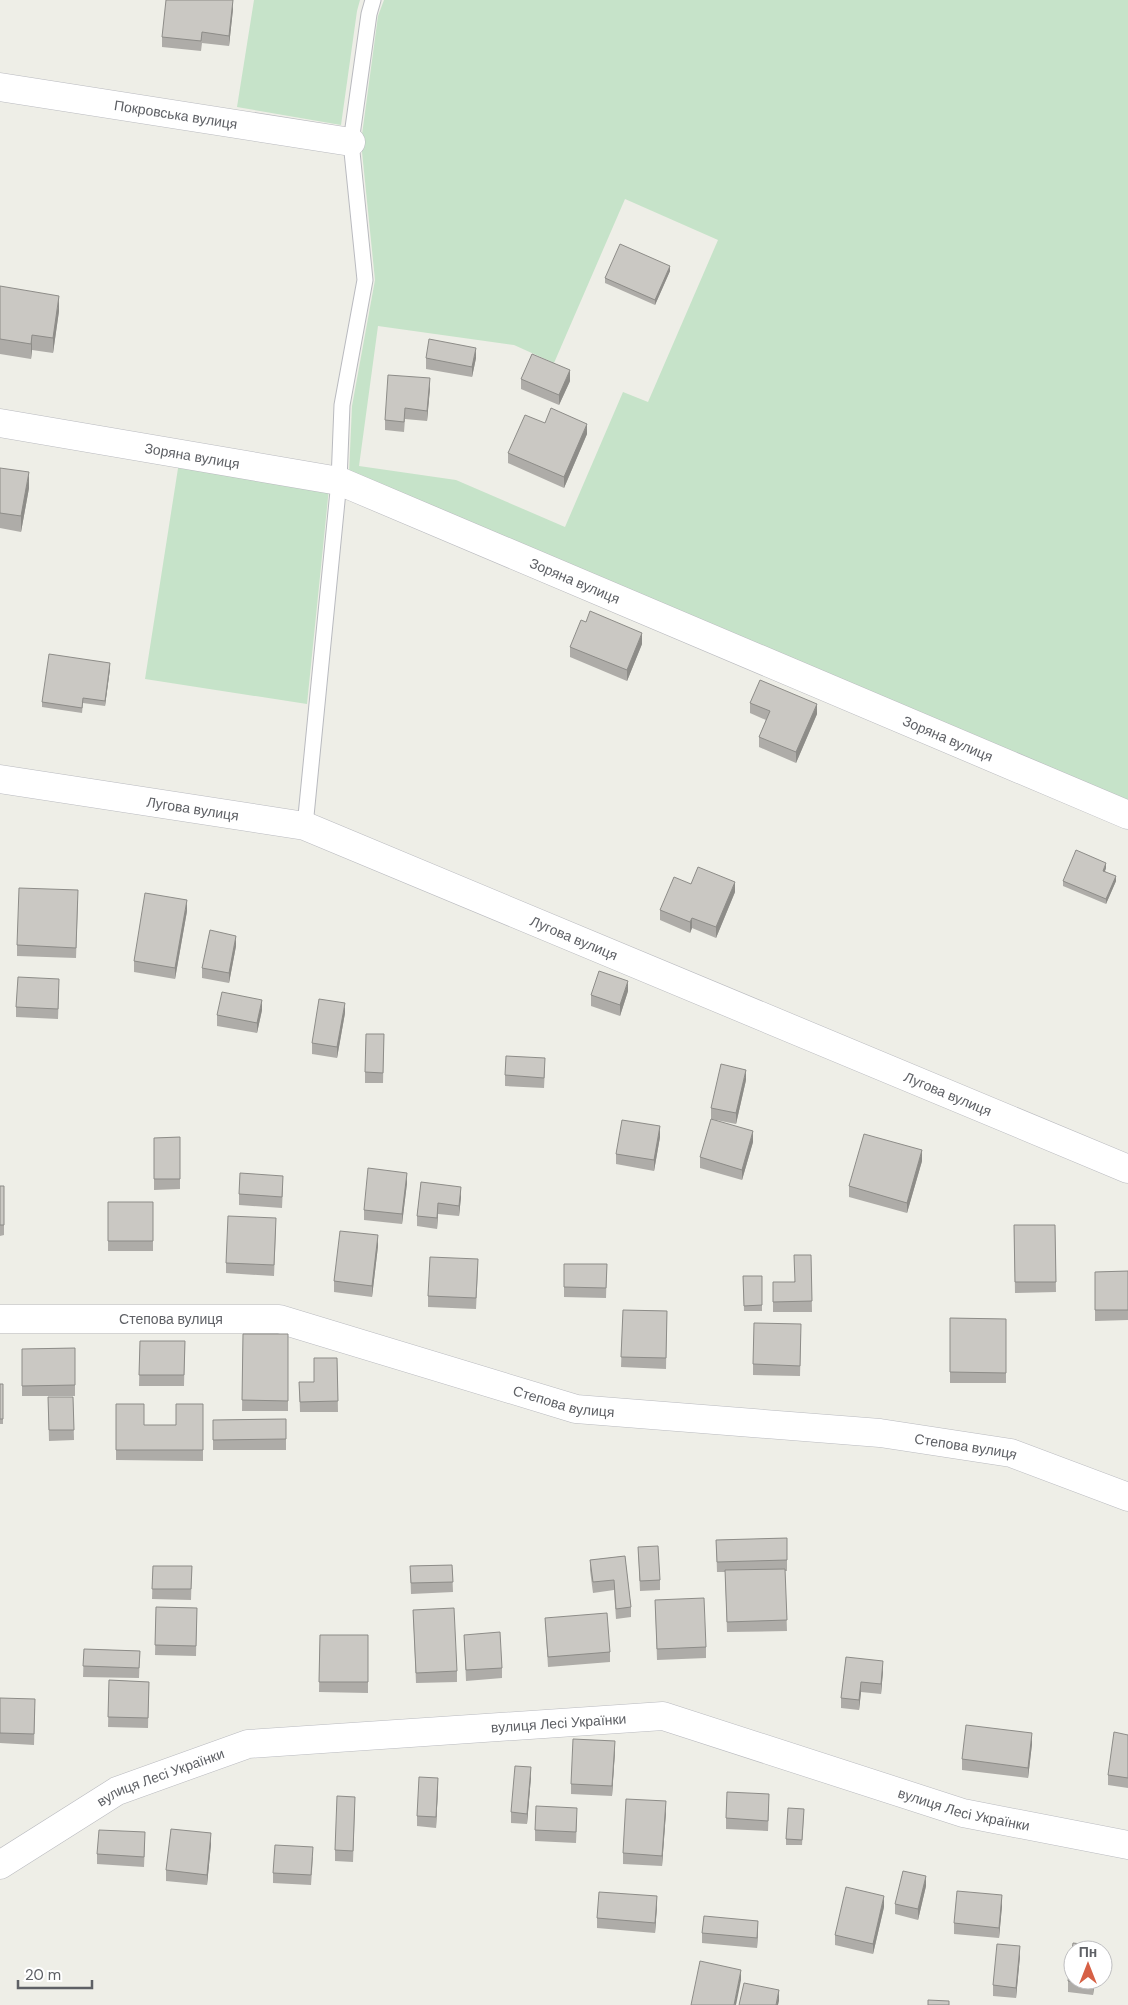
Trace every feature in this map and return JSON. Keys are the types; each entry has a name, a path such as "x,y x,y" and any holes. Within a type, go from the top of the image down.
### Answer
{"street":[{"name":"Покровська вулиця","path":"0,87 351,142"},
{"name":"Зоряна вулиця","path":"0,423 339,481 1128,815"},
{"name":"Лугова вулиця","path":"0,779 306,826 1128,1169"},
{"name":"Степова вулиця","path":"0,1318 279,1319 576,1409 880,1433 992,1450 1011,1453 1128,1496"},
{"name":"вулиця Лесі Українки","path":"0,1865 117,1791 248,1744 663,1716 963,1813 1128,1845"}],"lane":[{"path":"306,826 339,481 342,405 365,280 351,142 369,14 373,0"}],"green space":[{"path":"254,0 360,0 341,125 237,107"},
{"path":"384,0 1128,0 1128,804 349,474 352,406 375,280 361,142 378,16","holes":["625,199 718,240 648,402 623,392 565,527 456,480 359,466 378,326 514,345 554,363"]},
{"path":"179,462 329,488 307,704 145,679"}],"building":[{"path":"166,0 233,0 229,36 202,32 201,41 162,37"},
{"path":"620,244 670,266 655,300 605,278"},
{"path":"0,286 59,296 53,338 32,335 31,344 0,339"},
{"path":"429,339 476,348 472,367 426,358"},
{"path":"532,354 570,370 559,395 521,379"},
{"path":"388,375 430,378 427,411 405,408 404,422 385,420"},
{"path":"551,408 587,424 564,477 508,453 525,415 545,423"},
{"path":"0,468 29,472 21,516 0,513"},
{"path":"590,611 642,633 627,670 570,647 581,620 586,622"},
{"path":"49,654 110,663 105,701 83,698 82,708 42,702"},
{"path":"760,680 817,704 796,752 759,737 770,711 750,703"},
{"path":"1076,850 1106,863 1103,871 1116,876 1106,899 1063,881"},
{"path":"698,867 735,882 716,927 692,918 690,922 660,910 674,877 691,884"},
{"path":"19,888 78,890 76,948 17,945"},
{"path":"145,893 187,900 175,968 134,961"},
{"path":"210,930 236,936 229,973 202,968"},
{"path":"599,971 628,981 620,1005 591,995"},
{"path":"18,977 59,979 58,1009 16,1007"},
{"path":"222,992 262,1000 257,1023 217,1015"},
{"path":"319,999 345,1003 337,1047 312,1043"},
{"path":"366,1034 384,1034 383,1073 365,1072"},
{"path":"506,1056 545,1058 544,1078 505,1075"},
{"path":"721,1064 746,1070 736,1113 711,1108"},
{"path":"711,1119 753,1131 742,1170 700,1157"},
{"path":"622,1120 660,1126 654,1160 616,1154"},
{"path":"864,1134 922,1150 907,1203 849,1186"},
{"path":"180,1137 180,1179 154,1179 154,1138"},
{"path":"368,1168 407,1173 402,1214 364,1210"},
{"path":"240,1173 283,1176 282,1197 239,1194"},
{"path":"421,1182 461,1187 459,1206 438,1203 437,1218 417,1216"},
{"path":"0,1186 4,1186 4,1225 0,1225"},
{"path":"108,1202 153,1202 153,1241 108,1241"},
{"path":"228,1216 276,1218 274,1265 226,1263"},
{"path":"1014,1225 1055,1225 1056,1282 1015,1282"},
{"path":"340,1231 378,1235 372,1286 334,1281"},
{"path":"794,1255 811,1255 812,1301 773,1302 773,1282 795,1282"},
{"path":"430,1257 478,1259 476,1298 428,1296"},
{"path":"564,1264 607,1264 606,1288 564,1287"},
{"path":"1128,1271 1128,1310 1095,1310 1095,1272"},
{"path":"743,1276 762,1276 762,1305 744,1306"},
{"path":"623,1310 667,1311 666,1358 621,1357"},
{"path":"950,1318 1006,1319 1006,1373 950,1372"},
{"path":"754,1323 801,1324 800,1366 753,1364"},
{"path":"243,1334 288,1334 288,1401 242,1400"},
{"path":"140,1341 185,1341 184,1375 139,1375"},
{"path":"75,1348 75,1385 22,1386 22,1349"},
{"path":"314,1358 337,1358 338,1401 300,1402 299,1382 314,1382"},
{"path":"0,1384 3,1384 3,1419 0,1419"},
{"path":"48,1397 73,1397 74,1430 49,1430"},
{"path":"116,1404 144,1404 144,1425 176,1425 176,1404 203,1404 203,1450 116,1450"},
{"path":"286,1419 286,1439 213,1440 213,1420"},
{"path":"787,1538 787,1560 717,1562 716,1540"},
{"path":"658,1546 660,1580 640,1581 638,1547"},
{"path":"625,1556 631,1607 616,1609 614,1580 593,1582 590,1560"},
{"path":"452,1565 453,1582 411,1583 410,1566"},
{"path":"153,1566 192,1566 191,1589 152,1589"},
{"path":"785,1569 787,1620 727,1622 725,1570"},
{"path":"704,1598 706,1647 657,1649 655,1600"},
{"path":"156,1607 197,1608 196,1646 155,1645"},
{"path":"454,1608 457,1671 416,1673 413,1610"},
{"path":"607,1613 610,1652 548,1657 545,1618"},
{"path":"500,1632 502,1668 466,1670 464,1635"},
{"path":"320,1635 368,1635 368,1682 319,1682"},
{"path":"84,1649 140,1651 139,1668 83,1666"},
{"path":"846,1657 883,1661 881,1684 861,1682 859,1700 841,1698"},
{"path":"109,1680 149,1682 148,1718 108,1717"},
{"path":"0,1698 35,1699 34,1734 0,1733"},
{"path":"966,1725 1032,1733 1028,1768 962,1759"},
{"path":"1114,1732 1128,1735 1128,1778 1108,1775"},
{"path":"573,1739 615,1741 612,1786 571,1784"},
{"path":"515,1766 531,1767 527,1814 511,1812"},
{"path":"419,1777 438,1778 436,1817 417,1816"},
{"path":"727,1792 769,1794 768,1821 726,1818"},
{"path":"337,1796 355,1797 353,1851 335,1850"},
{"path":"626,1799 666,1801 662,1856 623,1853"},
{"path":"536,1806 577,1808 576,1832 535,1830"},
{"path":"788,1808 804,1809 802,1840 786,1839"},
{"path":"171,1829 211,1833 207,1875 166,1870"},
{"path":"99,1830 145,1832 144,1857 97,1854"},
{"path":"275,1845 313,1847 311,1875 273,1873"},
{"path":"903,1871 926,1876 918,1909 895,1904"},
{"path":"846,1887 884,1896 873,1944 835,1935"},
{"path":"957,1891 1002,1895 999,1928 954,1923"},
{"path":"599,1892 657,1896 655,1923 597,1918"},
{"path":"704,1916 758,1921 757,1938 702,1933"},
{"path":"997,1944 1020,1946 1016,1988 993,1985"},
{"path":"700,1961 741,1970 734,2005 691,2005"},
{"path":"744,1983 779,1990 776,2005 739,2005"},
{"path":"928,2000 949,2001 949,2005 928,2005"}]}
